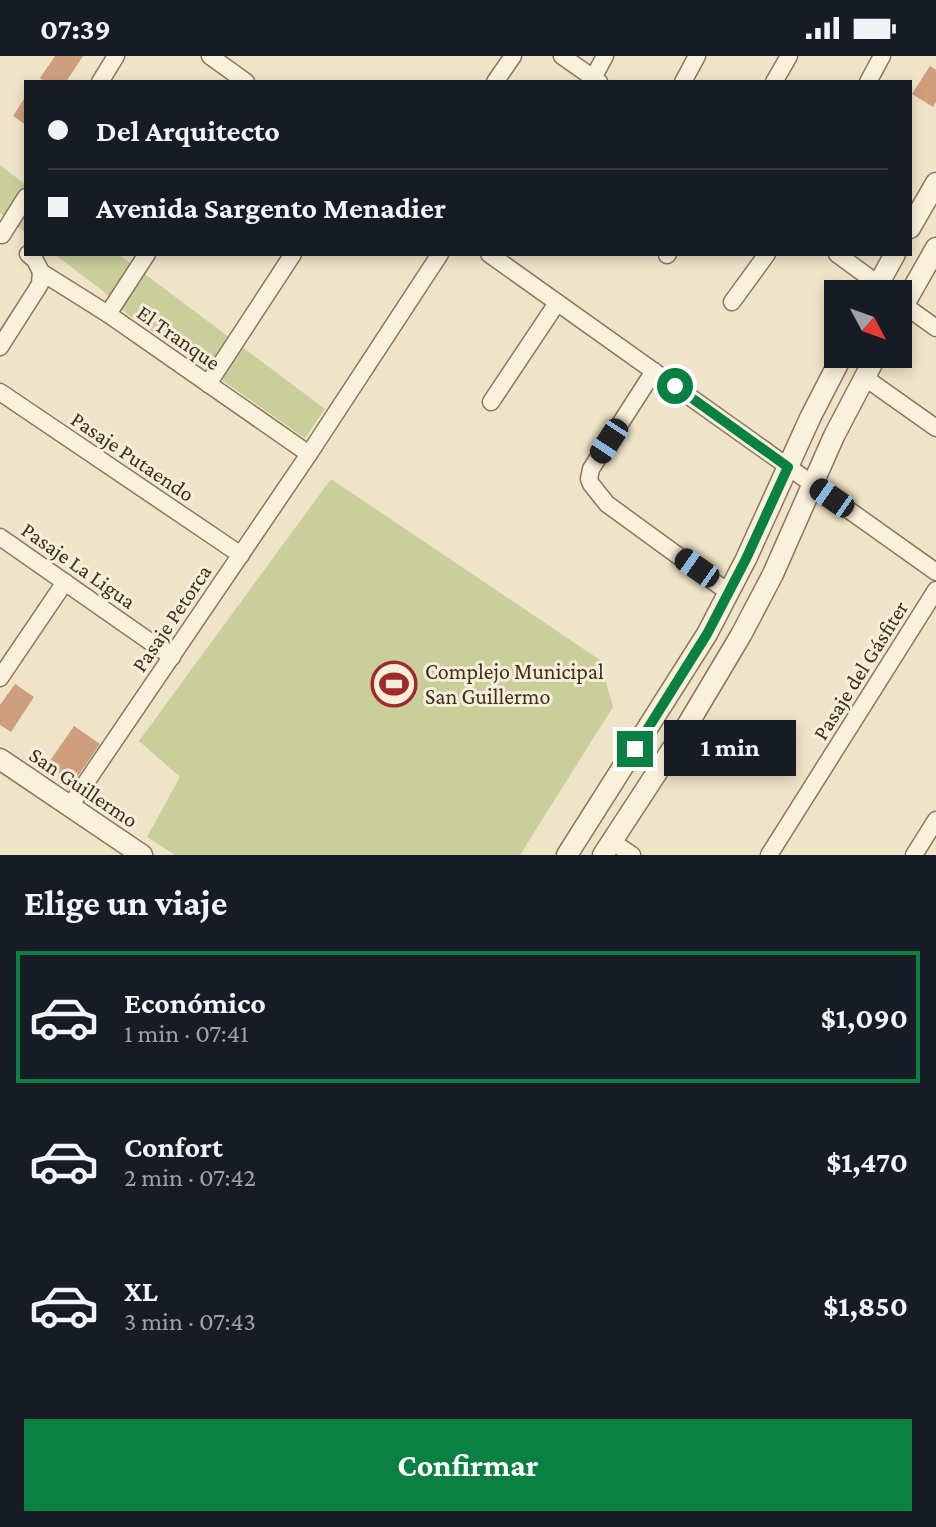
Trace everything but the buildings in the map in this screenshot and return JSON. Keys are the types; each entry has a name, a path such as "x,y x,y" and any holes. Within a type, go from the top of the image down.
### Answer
{"street":[{"path":"101,80 116,56"},
{"path":"210,56 243,80"},
{"path":"496,80 513,56"},
{"path":"562,56 593,80"},
{"path":"594,80 605,56"},
{"path":"684,80 697,56"},
{"path":"775,80 789,56"},
{"path":"869,80 882,56"},
{"path":"912,225 936,183"},
{"path":"1,234 24,200"},
{"name":"El Tranque","path":"1,234 24,251"},
{"path":"912,291 936,248"},
{"name":"El Tranque","path":"30,256 41,272 108,314 309,454"},
{"path":"108,314 146,256"},
{"path":"208,384 292,256"},
{"name":"Pasaje Petorca","path":"70,806 309,454 439,256"},
{"path":"492,256 936,572"},
{"path":"732,302 766,256"},
{"path":"839,256 865,280"},
{"path":"880,280 894,256"},
{"path":"0,347 40,284 41,272"},
{"path":"491,402 557,303"},
{"path":"912,316 936,328"},
{"path":"567,855 707,634 761,530 836,368"},
{"path":"632,855 608,848 741,635 773,574 834,436 869,368"},
{"path":"654,371 591,469 589,479 595,491 615,510 728,592"},
{"path":"864,377 936,428"},
{"name":"Pasaje Putaendo","path":"0,392 241,555"},
{"name":"Pasaje La Ligua","path":"0,537 172,657"},
{"path":"0,678 65,582"},
{"name":"Pasaje del Gásfiter","path":"769,855 936,590"},
{"name":"San Guillermo","path":"0,759 142,855"},
{"path":"914,855 936,820"}],"green space":[{"path":"0,165 24,183 24,231 0,213"},
{"path":"57,256 121,256 325,409 305,438 126,313"},
{"name":"Complejo Municipal San Guillermo","path":"331,479 600,660 613,707 520,855 175,855 147,837 180,777 139,741"}],"place":[{"name":"Complejo Municipal San Guillermo","path":"394,684"}],"route":[{"path":"635,749 707,634 761,530 788,467 675,386"}]}
